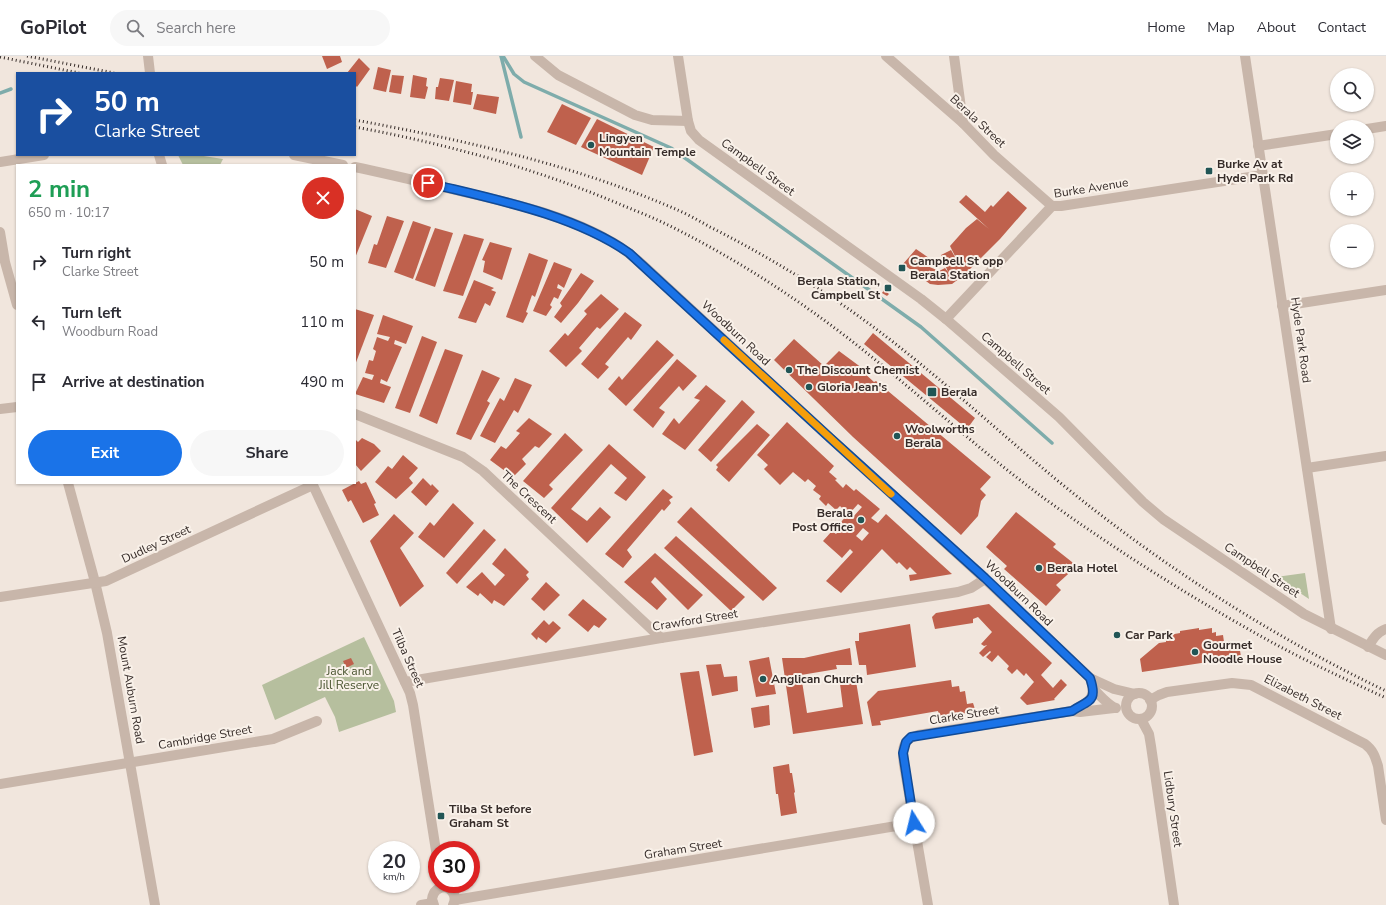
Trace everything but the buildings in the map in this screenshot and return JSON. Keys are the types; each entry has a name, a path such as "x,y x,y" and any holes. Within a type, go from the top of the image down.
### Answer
{"street":[{"path":"148,56 150,72"},
{"path":"535,56 558,76 635,115 652,120 688,121"},
{"name":"Campbell Street","path":"678,56 688,121 691,131 699,140 921,299 946,319 1074,431 1152,511 1304,614 1331,629 1386,655"},
{"name":"Berala Street","path":"886,56 1052,206"},
{"path":"954,56 963,124"},
{"name":"Hyde Park Road","path":"1245,56 1331,629"},
{"path":"1374,128 1386,126"},
{"path":"1258,146 1330,135"},
{"path":"0,162 38,156"},
{"path":"299,156 338,164"},
{"name":"Woodburn Road","path":"356,168 500,200 541,212 583,228 615,243 643,264 829,437 985,578 1090,678 1114,689 1135,694"},
{"name":"Burke Avenue","path":"946,319 1052,206 1061,206 1263,175"},
{"path":"0,232 5,262 16,301"},
{"path":"1282,306 1386,290"},
{"path":"0,409 16,407"},
{"name":"The Crescent","path":"356,414 463,457 483,471 661,638"},
{"path":"1307,468 1386,456"},
{"name":"Mount Auburn Road","path":"68,484 95,582 107,633 155,905"},
{"name":"Dudley Street","path":"0,597 106,581 313,484"},
{"name":"Tilba Street","path":"313,484 405,682 413,705 434,841"},
{"name":"Crawford Street","path":"405,682 661,638 958,592 971,588 985,578"},
{"path":"1368,646 1373,638 1381,631 1386,629"},
{"name":"Woodburn Road","path":"1090,678 1093,688 1114,708"},
{"name":"Elizabeth Street","path":"1150,700 1167,692 1232,683 1251,685 1365,744 1371,749 1378,766 1386,820"},
{"name":"Clarke Street","path":"1072,711 1079,706 1086,704 1091,699 1093,688"},
{"path":"1135,694 1145,695 1151,703 1151,711 1147,716 1141,719 1132,718 1126,709 1128,699 1135,694"},
{"path":"1114,708 1126,709"},
{"name":"Clarke Street","path":"928,905 903,753 906,742 911,737 1072,711 1080,712 1114,708"},
{"name":"Lidbury Street","path":"1141,719 1148,734 1151,746 1174,905"},
{"name":"Cambridge Street","path":"0,784 273,739 317,721"},
{"name":"Graham Street","path":"454,902 914,823"},
{"path":"421,905 434,904 432,899 434,893"}],"green space":[{"path":"178,156 204,156 223,159 220,164 182,164"},
{"path":"1305,573 1309,599 1276,577"},
{"name":"Jack and Jill Reserve","path":"364,637 394,701 396,712 339,732 335,717 325,697 275,720 262,685"}],"waterway":[{"path":"501,56 521,137"},
{"path":"503,56 514,74 524,82 671,148 921,327 1052,443"},
{"path":"0,93 11,89"}],"railway":[{"path":"27,56 109,72"},
{"path":"0,57 74,72"},
{"path":"356,120 476,145 595,178 678,210 748,247 809,283 875,328 906,352 1058,481 1135,541 1175,569 1257,622 1299,646 1386,691"},
{"path":"356,127 424,141 492,159 559,180 652,217 712,248 796,300 836,329 889,371 1018,479 1097,535 1176,586 1257,634 1305,660 1386,698"}],"slow traffic":[{"path":"724,340 891,494"}],"place":[{"name":"Lingyen Mountain Temple","path":"591,145"},
{"name":"Burke Av at Hyde Park Rd","path":"1209,171"},
{"name":"Campbell St opp Berala Station","path":"902,268"},
{"name":"Berala Station, Campbell St","path":"888,288"},
{"name":"The Discount Chemist","path":"789,370"},
{"name":"Gloria Jean's","path":"809,387"},
{"name":"Berala","path":"932,392"},
{"name":"Woolworths Berala","path":"897,436"},
{"name":"Berala Post Office","path":"861,520"},
{"name":"Berala Hotel","path":"1039,568"},
{"name":"Car Park","path":"1117,635"},
{"name":"Gourmet Noodle House","path":"1195,652"},
{"name":"Anglican Church","path":"763,679"},
{"name":"Tilba St before Graham St","path":"441,816"}],"route":[{"path":"428,183 500,200 541,212 601,236 615,243 629,253 643,264 829,437 985,578 996,591 1090,678 1093,688 1091,699 1086,704 1079,706 1072,711 911,737 904,746 903,753 914,823"}]}
